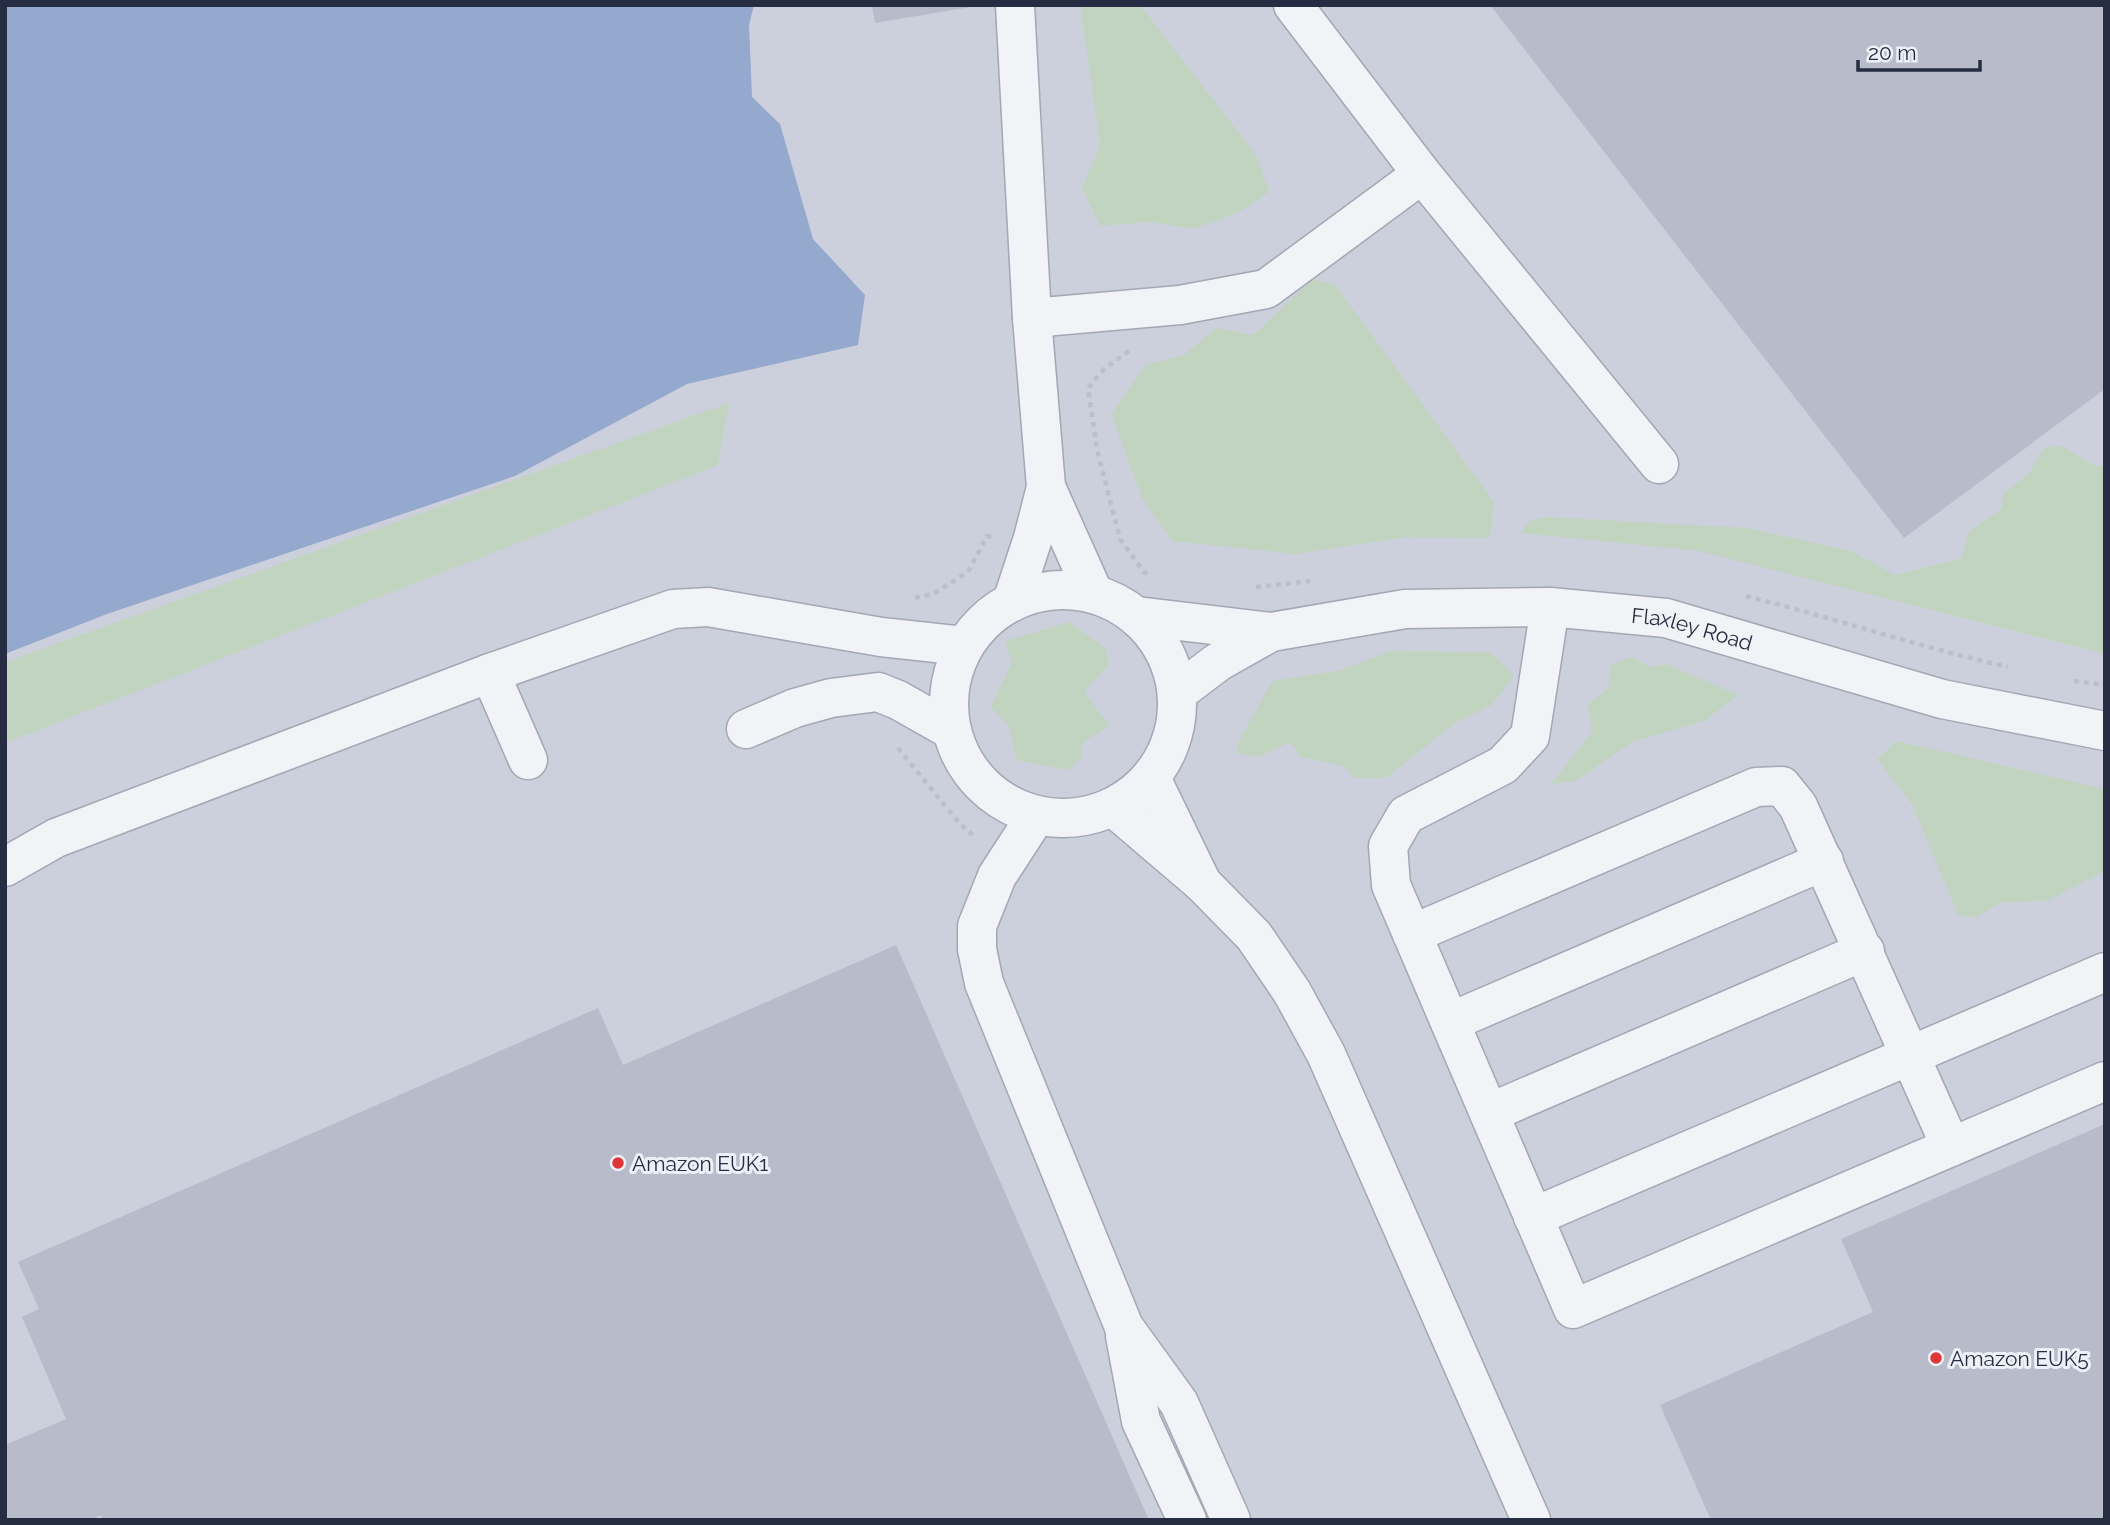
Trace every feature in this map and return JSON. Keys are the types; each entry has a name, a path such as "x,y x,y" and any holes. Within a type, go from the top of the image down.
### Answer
{"street":[{"path":"1012,602 1034,538 1046,487 1032,318 1015,5"},
{"path":"1293,5 1422,174 1659,464"},
{"path":"1032,318 1181,305 1266,289 1422,174"},
{"path":"1046,487 1094,594"},
{"path":"1066,589 1094,594 1117,603 1137,616 1157,638 1171,665 1177,693 1177,724 1167,753 1151,778 1133,795 1113,807 1089,817 1062,819 1036,816 1007,804 981,785 962,760 951,730 948,701 953,673 964,646 985,621 1012,602 1039,593 1066,589"},
{"path":"5,867 56,838 490,673 673,609 708,607 874,636 964,646"},
{"path":"1550,607 1530,736 1503,765 1406,815 1388,846 1391,885 1573,1309 2105,1081"},
{"name":"Flaxley Road","path":"1271,632 1405,609 1550,607 1666,618 1942,699 2105,731"},
{"path":"1137,616 1271,632"},
{"path":"1177,693 1217,662 1271,632"},
{"path":"490,673 528,760"},
{"path":"746,729 807,704 878,692 898,700 951,730"},
{"path":"1151,778 1202,883"},
{"path":"1412,934 1756,787 1782,786 1798,806 1951,1147"},
{"path":"1113,807 1202,883 1254,936 1292,992 1326,1054 1531,1520"},
{"path":"1036,816 997,876 976,926 976,949 984,983 1124,1327 1141,1421 1186,1520"},
{"path":"1450,1023 1824,862"},
{"path":"1489,1113 1865,951"},
{"path":"1533,1217 2105,972"},
{"path":"1124,1327 1179,1403 1231,1520"}],"path":[{"path":"905,601 933,594 968,572 987,536 995,538"},
{"path":"891,740 959,823 979,840"}],"shaded area":[{"path":"5,5 2105,5 2105,1520 5,1520"}],"green space":[{"path":"1080,5 1140,5 1256,155 1269,192 1239,212 1194,229 1150,222 1100,226 1082,188 1100,145"},
{"path":"1313,279 1336,286 1494,502 1490,538 1407,537 1295,554 1172,541 1142,498 1111,414 1146,365 1184,355 1216,328 1253,335"},
{"path":"729,403 718,465 5,743 5,662"},
{"path":"2062,446 2097,467 2105,465 2105,654 1699,551 1521,533 1530,520 1547,517 1747,528 1851,551 1895,575 1962,558 1968,533 2002,508 2003,494 2029,473 2044,448"},
{"path":"1069,622 1106,648 1109,665 1084,691 1109,726 1082,743 1082,758 1067,770 1016,760 1009,726 991,707 1012,662 1005,641"},
{"path":"1391,651 1490,652 1514,675 1492,705 1455,723 1386,778 1355,778 1343,766 1300,757 1291,742 1258,757 1239,754 1237,745 1272,681 1337,671"},
{"path":"1631,657 1651,667 1666,664 1738,695 1704,721 1632,742 1576,781 1551,784 1592,732 1588,704 1608,689 1611,665"},
{"path":"1897,741 2105,789 2105,871 2049,900 2000,903 1976,917 1958,915 1912,804 1877,759"}],"water":[{"path":"5,5 754,5 749,25 752,97 780,124 813,239 865,295 858,345 687,384 515,476 107,614 5,654"}],"building":[{"path":"872,5 971,5 971,7 875,23"},
{"path":"1490,5 2105,5 2105,389 1904,538"},
{"name":"Amazon EUK1","path":"896,945 1149,1520 103,1520 101,1515 91,1520 5,1520 5,1445 66,1419 22,1317 39,1309 18,1262 598,1008 623,1065"},
{"name":"Amazon EUK5","path":"2105,1124 2105,1520 1711,1520 1660,1405 1873,1312 1841,1239"}],"place":[{"name":"Amazon EUK1","path":"618,1163"},
{"name":"Amazon EUK5","path":"1936,1358"}]}
